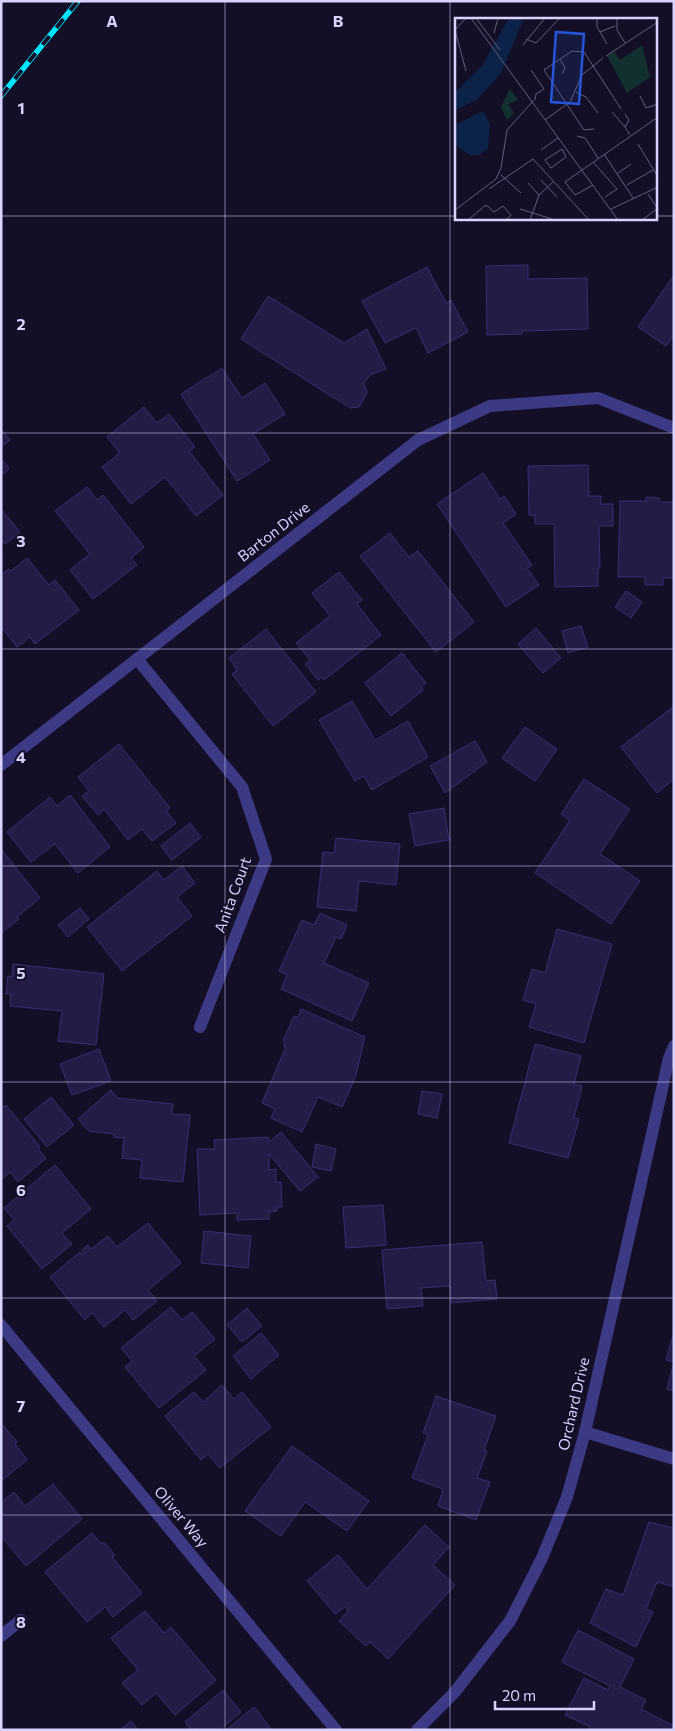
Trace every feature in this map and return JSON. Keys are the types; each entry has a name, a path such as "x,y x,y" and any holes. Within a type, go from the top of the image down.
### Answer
{"street":[{"name":"Barton Drive","path":"1,766 418,440 490,406 598,398 674,428"},
{"name":"Anita Court","path":"137,659 242,787 266,859 200,1027"},
{"name":"Orchard Drive","path":"417,1730 454,1693 510,1621 542,1558 567,1496 585,1432 666,1068 674,1046"},
{"name":"Oliver Way","path":"1,1325 336,1730"},
{"path":"585,1432 674,1459"},
{"path":"1,1636 21,1620"}],"building":[{"path":"528,265 528,279 587,278 588,329 522,331 522,334 487,335 486,266"},
{"path":"427,267 446,303 451,300 468,332 428,353 416,328 385,343 362,301"},
{"path":"674,275 674,335 666,346 638,327"},
{"path":"268,296 344,343 367,329 386,369 370,375 364,383 367,393 359,407 350,408 241,339"},
{"path":"222,368 242,398 265,383 285,414 253,434 270,460 237,481 181,394"},
{"path":"144,407 157,423 169,414 195,447 189,451 223,495 196,516 165,477 131,504 102,467 120,453 107,437"},
{"path":"1,429 10,440 1,447"},
{"path":"1,459 9,469 1,476"},
{"path":"588,465 589,496 601,496 601,504 613,504 613,526 599,526 600,568 598,568 598,586 555,587 554,524 535,524 535,515 529,515 528,466"},
{"path":"483,473 500,499 504,496 516,514 503,523 532,565 527,568 539,585 506,607 437,504"},
{"path":"87,487 97,500 103,495 144,547 131,558 137,565 93,599 70,570 90,554 55,511"},
{"path":"646,497 659,498 659,502 674,502 674,578 663,578 663,585 645,585 645,577 618,577 620,501 646,501"},
{"path":"1,509 20,532 5,544 1,539"},
{"path":"390,533 409,557 418,551 474,622 436,652 360,556"},
{"path":"27,558 49,585 55,580 79,610 35,644 30,637 17,647 1,627 1,575 9,569 11,571"},
{"path":"339,572 362,600 357,604 381,635 324,680 322,677 318,680 305,664 310,660 296,643 330,616 312,593"},
{"path":"626,591 642,602 631,618 615,607"},
{"path":"581,626 588,647 568,653 562,631"},
{"path":"536,628 561,658 543,673 518,644"},
{"path":"266,629 316,692 273,726 232,674 237,670 229,658"},
{"path":"402,653 426,683 421,687 423,690 391,716 365,683"},
{"path":"352,701 375,740 408,721 428,757 372,790 364,776 355,781 319,720"},
{"path":"674,706 674,779 657,793 621,747"},
{"path":"525,727 557,749 535,781 502,758"},
{"path":"475,741 487,762 445,793 430,766"},
{"path":"119,744 170,808 166,811 176,823 152,841 142,829 128,840 104,809 98,815 82,796 89,791 78,777"},
{"path":"584,779 630,809 600,854 640,881 611,924 535,873 570,820 561,814"},
{"path":"70,795 110,847 78,873 55,844 31,862 7,832 50,797 57,806"},
{"path":"444,808 449,840 415,846 409,814"},
{"path":"190,823 201,837 172,860 161,846"},
{"path":"336,838 400,844 396,885 359,881 356,911 317,907 323,852 334,853"},
{"path":"1,849 40,898 17,917 19,919 1,933"},
{"path":"182,866 195,883 177,897 192,916 122,971 87,927 157,871 164,880"},
{"path":"80,908 89,919 68,937 58,925"},
{"path":"320,913 347,925 341,939 336,937 324,963 369,983 352,1021 281,989 287,975 279,971 302,920 314,925"},
{"path":"557,929 612,944 584,1043 529,1027 536,1004 523,1000 532,969 545,973"},
{"path":"13,964 104,974 96,1045 58,1041 62,1011 10,1006 11,994 6,994 8,976 12,977"},
{"path":"301,1009 365,1037 355,1078 342,1107 318,1097 302,1132 271,1118 275,1109 262,1103 286,1047 284,1047 285,1043 283,1041 294,1016 298,1017"},
{"path":"535,1044 581,1056 574,1084 582,1086 574,1118 579,1119 568,1158 509,1143"},
{"path":"99,1049 111,1081 72,1095 60,1064"},
{"path":"111,1090 118,1098 173,1104 172,1114 190,1115 183,1182 140,1178 142,1160 122,1158 124,1138 114,1137 114,1134 89,1131 78,1119"},
{"path":"422,1091 442,1094 437,1118 418,1114"},
{"path":"51,1097 74,1125 47,1147 24,1119"},
{"path":"1,1104 4,1107 6,1105 40,1147 38,1149 46,1158 18,1182 10,1172 1,1180"},
{"path":"281,1132 318,1177 300,1191 269,1154 269,1170 276,1169 276,1182 281,1182 282,1207 277,1207 277,1211 269,1212 269,1219 237,1220 237,1213 200,1215 197,1149 215,1149 214,1140 268,1137 269,1142"},
{"path":"316,1144 336,1149 331,1171 312,1167"},
{"path":"55,1165 91,1209 62,1233 72,1244 42,1269 7,1226 14,1220 4,1208"},
{"path":"383,1205 386,1245 346,1248 343,1207"},
{"path":"148,1223 181,1263 148,1290 157,1301 133,1320 125,1310 104,1327 92,1313 85,1320 50,1277 80,1252 83,1255 85,1253 82,1250 88,1245 91,1249 108,1236 117,1247"},
{"path":"204,1231 251,1236 248,1268 201,1263"},
{"path":"482,1242 486,1281 495,1280 497,1299 451,1303 450,1286 421,1288 423,1306 387,1309 382,1250"},
{"path":"171,1307 182,1320 192,1312 215,1339 194,1356 206,1370 159,1408 125,1367 132,1361 121,1348"},
{"path":"247,1308 262,1326 242,1342 227,1325"},
{"path":"674,1332 674,1362 666,1360"},
{"path":"261,1333 279,1355 251,1379 233,1356"},
{"path":"674,1362 674,1391 667,1389"},
{"path":"222,1385 234,1399 242,1392 271,1427 220,1468 208,1454 201,1460 165,1416 194,1392 203,1402"},
{"path":"436,1396 496,1416 484,1450 487,1451 477,1478 490,1482 476,1520 438,1506 443,1489 412,1478 428,1435 423,1433"},
{"path":"1,1423 17,1442 15,1444 27,1460 1,1481"},
{"path":"292,1446 369,1501 347,1531 305,1502 281,1536 245,1511"},
{"path":"53,1484 82,1519 26,1566 1,1536 1,1502 14,1492 25,1506"},
{"path":"649,1522 674,1528 674,1587 657,1582 646,1609 653,1612 636,1647 590,1623 606,1589 623,1595"},
{"path":"425,1525 449,1547 433,1565 455,1585 388,1659 370,1642 366,1646 339,1621 348,1611 345,1607 335,1614 307,1581 338,1555 367,1589"},
{"path":"92,1533 101,1544 104,1542 115,1555 112,1557 142,1593 113,1617 105,1607 87,1622 45,1572"},
{"path":"145,1611 164,1633 171,1627 216,1680 175,1715 156,1693 142,1705 122,1683 138,1670 111,1638"},
{"path":"578,1630 634,1659 620,1687 646,1700 641,1709 674,1726 673,1730 588,1730 590,1727 565,1715 584,1678 608,1690 610,1686 562,1662"},
{"path":"223,1690 241,1712 219,1730 199,1730 197,1728 191,1730 185,1722"},
{"path":"254,1707 272,1730 226,1730"},
{"path":"131,1721 138,1730 120,1730"}],"railway":[{"path":"1,96 78,1"}]}
